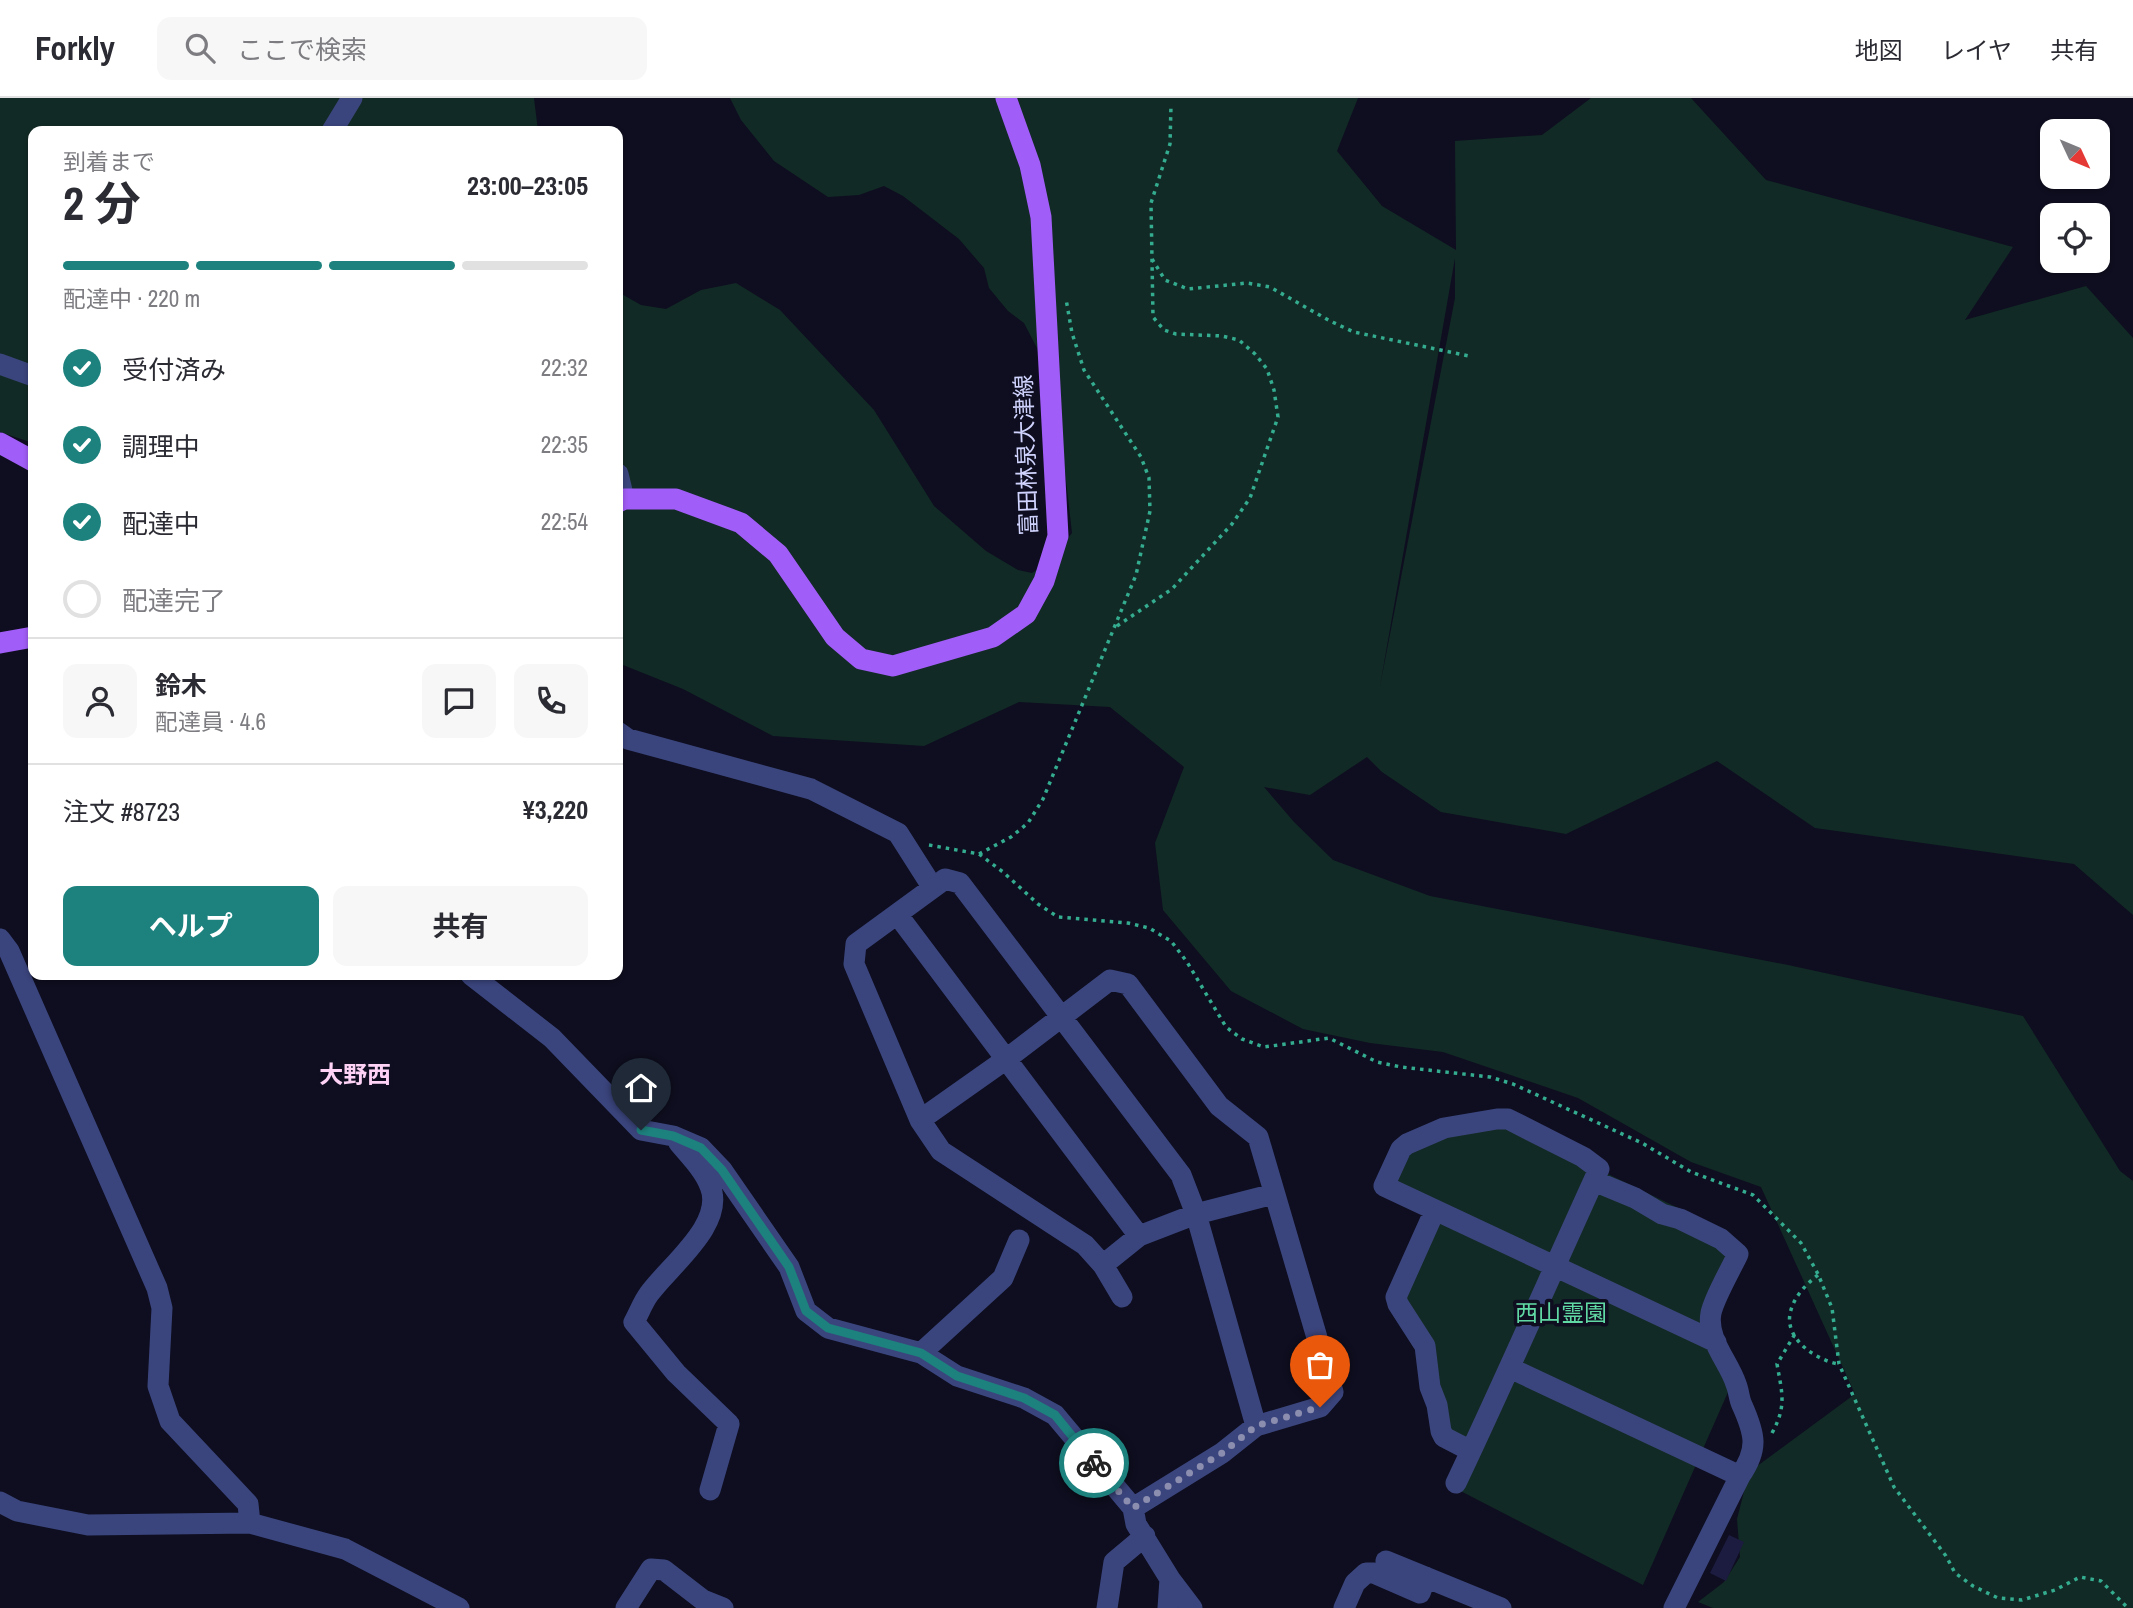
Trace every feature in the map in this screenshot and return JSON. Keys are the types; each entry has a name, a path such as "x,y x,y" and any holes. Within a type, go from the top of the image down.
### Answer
{"main road":[{"name":"富田林泉大津線","path":"623,500 676,499 741,523 778,554 835,637 861,659 892,666 993,637 1026,614 1044,581 1058,537 1041,217 1030,165 1006,98"},
{"path":"0,443 28,458"},
{"path":"0,643 28,638"}],"street":[{"path":"335,126 352,98"},
{"path":"0,364 28,374"},
{"path":"623,735 811,789 898,834 933,888"},
{"path":"1122,1297 1102,1265 1085,1245 941,1150 920,1119 854,964 856,944 945,879 960,883 1181,1175 1196,1214 1256,1426"},
{"path":"897,914 1139,1236"},
{"path":"0,939 9,951 157,1288 162,1308 158,1386 170,1422 248,1504 250,1523"},
{"path":"477,980 552,1038 641,1130 673,1136 701,1148 722,1170 789,1267 806,1311 828,1328 921,1353 957,1376 1024,1398 1055,1415 1133,1508 1136,1524 1170,1579 1192,1608"},
{"path":"920,1119 1005,1060 1110,980 1128,984 1219,1106 1258,1137 1332,1392 1320,1407 1256,1426 1222,1453 1133,1508"},
{"path":"1456,1483 1510,1368 1555,1269 1599,1169 1583,1157 1508,1119 1444,1128 1401,1149 1384,1186 1555,1269 1716,1342"},
{"path":"673,1136 700,1168 711,1188 713,1205 707,1224 649,1294 634,1322 676,1373 729,1424 710,1490"},
{"path":"1594,1181 1721,1239 1738,1254 1711,1314 1716,1342 1736,1382 1755,1444 1750,1461 1676,1605"},
{"path":"1102,1265 1139,1236 1196,1214 1274,1194"},
{"path":"1434,1210 1396,1297 1425,1346 1430,1387 1437,1405 1441,1431 1444,1437 1471,1451"},
{"path":"921,1353 1003,1278 1019,1240"},
{"path":"1510,1368 1740,1476"},
{"path":"0,1502 17,1511 88,1525 250,1523 345,1549 459,1608"},
{"path":"1107,1608 1114,1562 1144,1536"},
{"path":"1386,1561 1501,1608"},
{"path":"626,1608 651,1569 664,1570 703,1600 723,1608"},
{"path":"1344,1608 1355,1583 1366,1573 1374,1573 1420,1593 1426,1577"},
{"path":"1168,1608 1170,1579"}],"path":[{"path":"1116,627 1172,589 1232,524 1250,498 1278,417 1274,390 1267,369 1239,340 1222,336 1176,334 1164,330 1153,317 1151,203 1170,144 1171,105"},
{"path":"1151,257 1165,279 1188,289 1247,283 1270,287 1354,332 1469,356"},
{"path":"898,834 932,846 979,854 1011,837 1028,823 1043,799 1136,575 1150,511 1149,478 1141,457 1084,370 1072,333 1065,293"},
{"path":"1818,1274 1794,1302 1789,1318 1803,1348 1829,1362 1839,1364"},
{"path":"1770,1437 1781,1417 1784,1401 1777,1364 1795,1334"}],"green space":[{"path":"0,98 534,98 537,126 28,126 28,441 0,432"},
{"path":"730,98 1358,98 1337,151 1382,206 1456,250 1455,141 1542,135 1591,98 1691,98 1766,180 2013,247 1965,320 2086,286 2133,338 2133,915 2074,864 1815,828 1717,761 1566,834 1441,812 1382,772 1367,757 1310,795 1264,787 1294,822 1333,860 1430,896 1788,965 2023,1016 2120,1171 2133,1181 2133,1608 1713,1608 1698,1602 1724,1582 1740,1557 1737,1519 1749,1472 1855,1394 1761,1187 1691,1162 1578,1098 1443,1052 1370,1043 1303,1029 1231,991 1163,910 1155,843 1184,767 1110,707 1019,702 924,746 773,736 683,689 623,665 623,295 641,305 666,309 701,290 736,283 780,310 874,410 934,506 986,551 1018,570 1032,573 1049,562 1072,533 1062,444 1050,389 1037,348 1024,323 1008,311 989,288 984,268 959,239 903,196 884,186 859,195 828,197 774,161 741,120","holes":["1455,258 1455,298 1380,686"]},
{"name":"西山霊園","path":"1506,1113 1598,1160 1608,1174 1730,1233 1734,1244 1705,1303 1732,1383 1643,1585 1447,1484 1461,1451 1440,1441 1421,1347 1389,1298 1430,1212 1379,1187 1402,1143"}],"building":[{"path":"1729,1535 1744,1542 1726,1581 1710,1573"}],"way so far":[{"path":"1094,1463 1133,1508 1222,1453 1256,1426 1320,1407"}],"district":[{"name":"大野西","path":"355,1075"}],"route":[{"path":"641,1130 673,1136 701,1148 722,1170 789,1267 806,1311 828,1328 921,1353 957,1376 1024,1398 1055,1415 1094,1463"}]}
